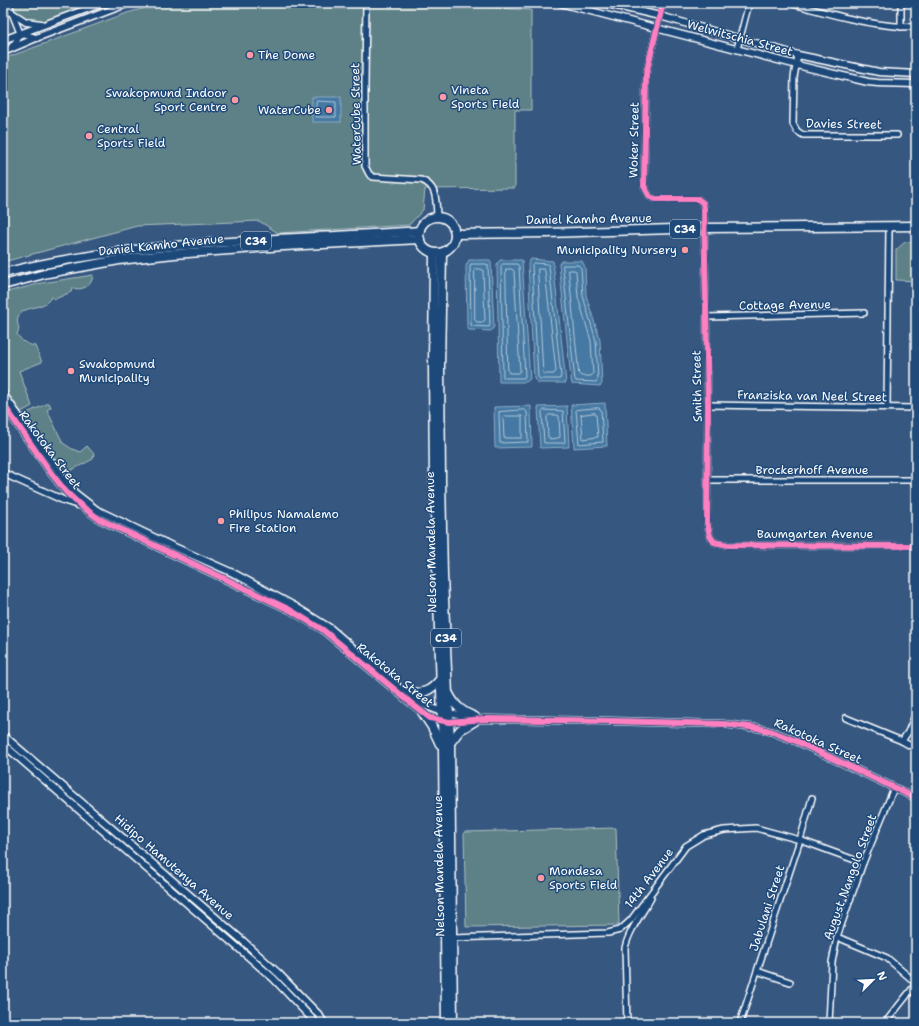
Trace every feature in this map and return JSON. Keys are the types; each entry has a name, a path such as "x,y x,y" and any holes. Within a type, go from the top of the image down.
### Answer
{"main road":[{"path":"436,217 448,222 454,229 455,234 452,246 438,253 425,248 420,235 426,222 436,217"},
{"name":"Daniel Kamho Avenue","path":"455,234 547,233 705,228 916,226"},
{"name":"Daniel Kamho Avenue","path":"3,273 66,260 144,248 420,235"},
{"name":"Daniel Kamho Avenue","path":"3,285 48,273 119,260 174,254 420,235"},
{"name":"Nelson Mandela Avenue","path":"438,253 433,368 434,478 441,678 445,717 450,743 446,1023"},
{"name":"Nelson Mandela Avenue","path":"438,253 443,575 448,692 443,750 448,938 453,1023"},
{"path":"404,692 425,692 432,688 441,678"},
{"path":"448,692 457,708 475,719 460,730 450,743"},
{"path":"422,712 437,735 443,750"}],"street":[{"path":"9,3 20,33 16,42 10,49"},
{"path":"3,40 103,3"},
{"path":"3,52 129,3"},
{"name":"WaterCube Street","path":"366,3 364,90 365,166 369,174 373,177 421,180 427,183 433,188 436,197 436,217"},
{"name":"Welwitschia Street","path":"560,3 797,65 878,83 916,84"},
{"name":"Welwitschia Street","path":"604,3 660,16 798,55 879,72 916,74"},
{"name":"Woker Street","path":"663,3 646,74 644,186 650,197 656,199 698,198 704,209 705,228"},
{"path":"737,49 749,3"},
{"path":"789,3 864,22 901,27 916,27"},
{"path":"901,3 901,27"},
{"path":"12,13 26,22 37,24 50,23"},
{"path":"20,33 36,38"},
{"name":"Davies Street","path":"798,55 794,77 793,124 797,131 803,135 897,135"},
{"path":"887,408 889,227"},
{"name":"Smith Street","path":"705,228 708,405 707,522 710,536 714,542"},
{"name":"Cottage Avenue","path":"707,317 864,313"},
{"name":"Rakotoka Street","path":"3,394 34,439 75,493 97,510 233,573 302,610 330,628 404,692 445,717"},
{"name":"Rakotoka Street","path":"3,404 66,492 99,519 283,606 323,630 430,718 445,717 475,719 723,724 758,728 796,741 916,798"},
{"name":"Franziska van Neel Street","path":"708,405 916,408"},
{"path":"5,474 63,500 80,505"},
{"name":"Brockerhoff Avenue","path":"708,480 916,480"},
{"name":"Baumgarten Avenue","path":"714,542 728,545 916,546"},
{"path":"902,741 908,732 916,713"},
{"path":"846,718 902,741 916,749"},
{"name":"Hidipo Hamutenya Avenue","path":"3,735 243,941 319,1015 324,1023"},
{"name":"Hidipo Hamutenya Avenue","path":"3,744 273,978 316,1023"},
{"name":"August Nangolo Street","path":"829,1023 832,970 837,937 863,863 894,788"},
{"name":"Jabulani Street","path":"740,1023 800,840 812,798"},
{"name":"14th Avenue","path":"448,938 608,933 620,930 631,920 686,846 704,835 724,830 756,828 800,840 863,863"},
{"path":"627,1023 625,948 627,939 661,880"},
{"path":"837,937 887,958 916,984 885,1023"},
{"path":"757,971 790,982"}],"green space":[{"path":"12,3 95,3 54,19 32,21 22,18 15,12"},
{"path":"163,3 417,3 531,10 531,110 515,110 515,188 425,189 423,210 409,225 278,233 259,221 137,226 3,262 3,59 127,13"},
{"path":"905,242 916,242 916,281 896,280 896,250"},
{"path":"93,275 91,282 86,287 80,289 72,288 71,292 55,299 51,297 47,302 23,311 19,315 17,320 19,329 17,334 24,342 35,346 42,362 19,371 32,406 21,412 3,385 3,293 42,283"},
{"path":"49,403 51,407 47,410 63,443 80,452 87,446 94,454 93,459 66,473 52,460 22,415"},
{"name":"Mondesa Sports Field","path":"616,828 619,925 466,927 464,832"}],"water":[{"path":"312,97 341,97 341,122 312,122"},
{"path":"531,259 553,261 566,383 538,383 534,379 528,264"},
{"path":"469,260 490,260 491,262 494,327 491,331 469,330 467,327 466,266"},
{"path":"500,260 522,260 530,379 526,382 499,382 497,264"},
{"path":"561,261 582,261 585,267 586,295 600,340 602,384 600,386 572,384 559,264"},
{"path":"605,403 607,446 574,448 571,405"},
{"path":"531,406 532,447 495,448 494,407"},
{"path":"567,406 569,447 540,448 538,407"}],"cycle path":[{"path":"663,3 646,74 644,186 650,197 656,199 698,199 703,203 708,405 707,522 710,536 714,542 728,545 916,546"},
{"path":"3,404 66,492 99,519 290,610 323,630 430,718 449,722 485,719 611,721 723,724 758,728 796,741 916,798"}],"place":[{"name":"The Dome","path":"250,55"},
{"name":"Vineta Sports Field","path":"443,97"},
{"name":"Swakopmund Indoor Sport Centre","path":"235,100"},
{"name":"WaterCube","path":"329,110"},
{"name":"Central Sports Field","path":"89,136"},
{"name":"Municipality Nursery","path":"685,250"},
{"name":"Swakopmund Municipality","path":"71,371"},
{"name":"Philipus Namalemo Fire Station","path":"221,521"},
{"name":"Mondesa Sports Field","path":"541,878"}]}
